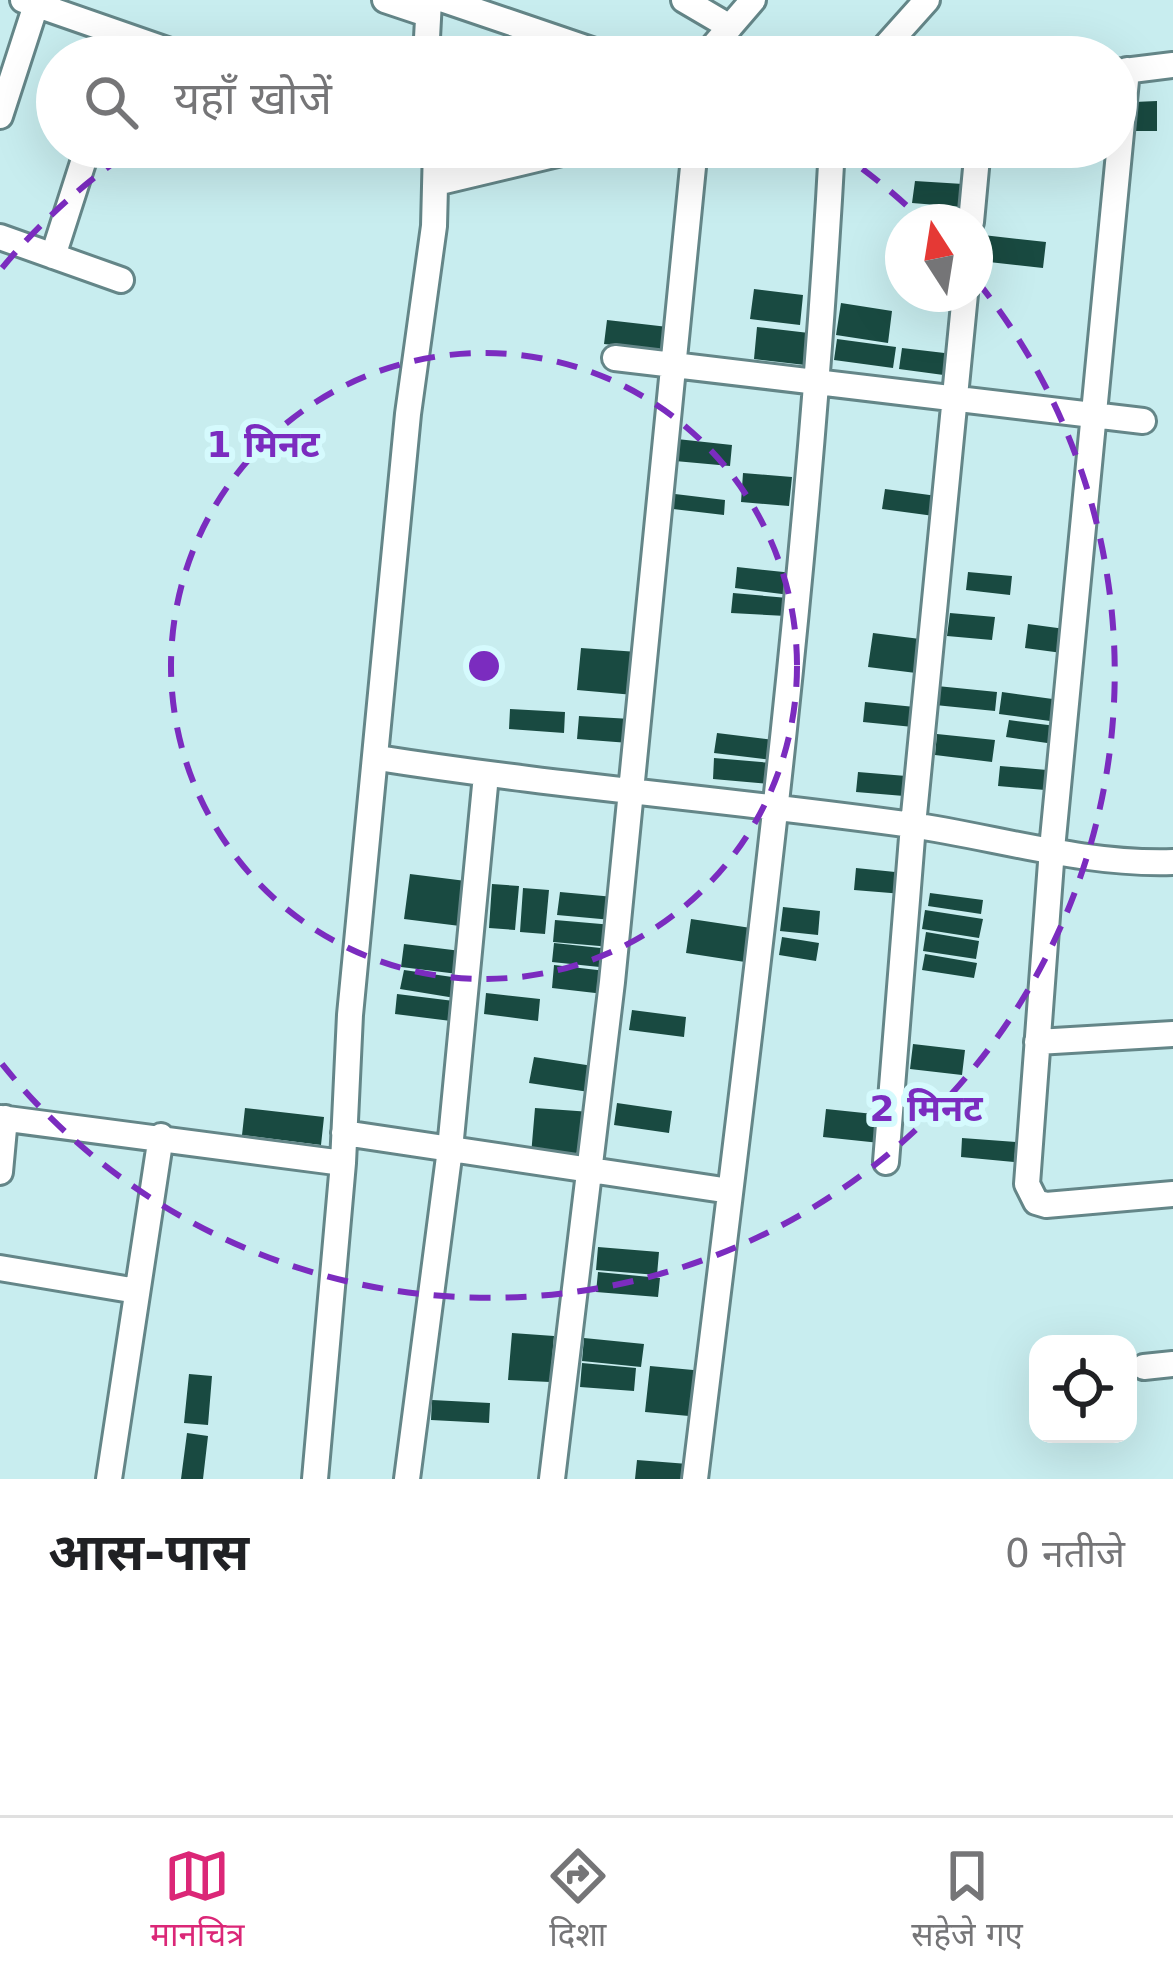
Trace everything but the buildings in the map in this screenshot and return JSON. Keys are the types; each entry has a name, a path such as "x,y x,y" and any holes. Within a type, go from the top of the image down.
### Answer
{"street":[{"path":"385,0 433,5 540,36"},
{"path":"684,0 730,27"},
{"path":"722,36 753,0"},
{"path":"895,36 927,0"},
{"path":"0,116 29,2 100,36"},
{"path":"429,36 433,5"},
{"path":"1137,69 1173,65"},
{"path":"52,256 81,168"},
{"path":"316,1479 343,1162 350,1016 436,168"},
{"path":"436,183 499,168"},
{"path":"552,1479 592,1168 693,168"},
{"path":"695,1479 776,808 830,168"},
{"path":"973,204 976,168"},
{"path":"1113,168 1027,1184 1036,1202 1046,1205 1173,1194"},
{"path":"0,238 122,280"},
{"path":"886,1162 913,825 963,312"},
{"path":"615,358 1144,421"},
{"path":"378,758 913,825 1119,863 1173,862"},
{"path":"406,1479 450,1149 486,775"},
{"path":"1037,1042 1173,1034"},
{"path":"0,1172 3,1118 343,1162"},
{"path":"344,1133 730,1191"},
{"path":"109,1479 161,1136"},
{"path":"0,1268 137,1291"},
{"path":"1144,1367 1173,1364"}]}
